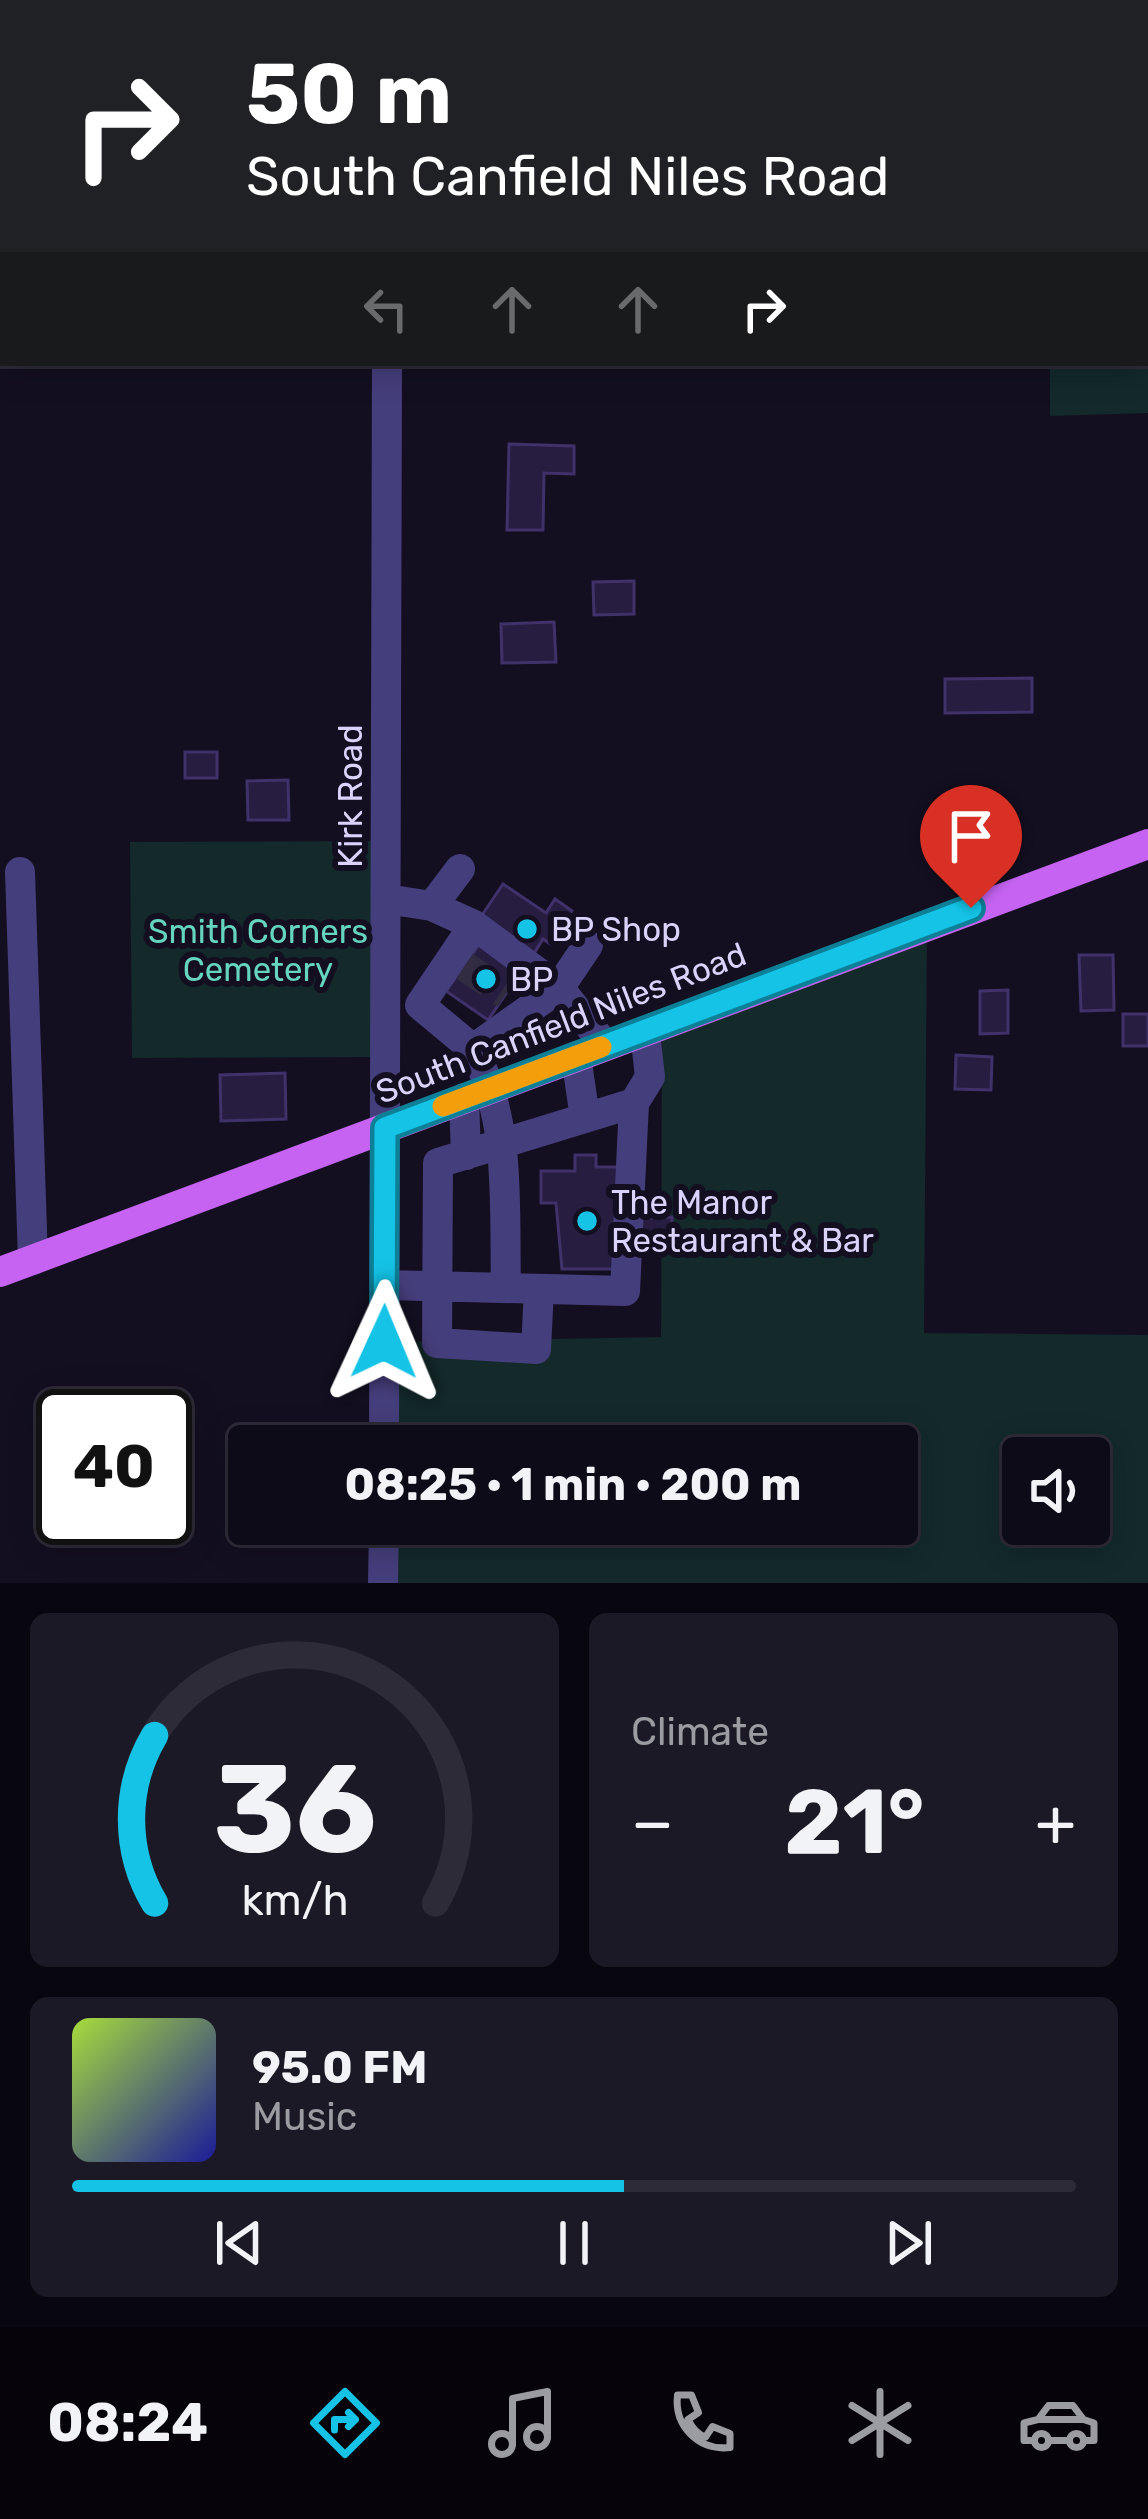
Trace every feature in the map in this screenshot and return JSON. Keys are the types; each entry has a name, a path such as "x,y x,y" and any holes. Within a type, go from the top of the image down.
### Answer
{"main road":[{"name":"South Canfield Niles Road","path":"0,1272 1148,844"}],"street":[{"name":"Kirk Road","path":"384,1425 387,366"},
{"path":"432,906 460,869"},
{"path":"20,872 33,1260"},
{"path":"386,899 432,906 473,926 559,988 590,1051 585,1118"},
{"path":"420,1005 457,962 473,926"},
{"path":"472,1048 514,1002 559,988 588,945"},
{"path":"386,997 420,1005 472,1048 479,1092 503,1143 506,1288"},
{"path":"385,1285 625,1291 634,1103 650,1077 645,1033"},
{"path":"466,1155 479,1092"},
{"path":"538,1288 536,1349 437,1343 438,1163 634,1103"},
{"path":"383,1583 384,1545"}],"green space":[{"path":"1050,366 1148,366 1148,413 1050,416"},
{"name":"Smith Corners Cemetery","path":"386,841 385,1057 132,1058 130,842"},
{"path":"927,924 924,1333 1148,1335 1148,1583 383,1583 384,1545 918,1545 918,1425 384,1425 384,1342 661,1337 662,1024"}],"building":[{"path":"509,444 574,446 574,474 544,473 543,530 507,530"},
{"path":"634,581 634,614 594,615 593,582"},
{"path":"554,622 556,662 502,663 501,624"},
{"path":"1032,678 1032,712 945,713 945,679"},
{"path":"185,752 217,752 217,778 185,778"},
{"path":"288,780 289,820 248,820 247,781"},
{"name":"BP Shop","path":"503,884 546,913 555,899 572,911 550,944 543,939 533,955 480,918"},
{"name":"BP","path":"484,938 525,966 488,1020 446,991"},
{"path":"1079,955 1113,955 1114,1010 1081,1011"},
{"path":"1008,990 1008,1033 980,1034 980,991"},
{"path":"1123,1014 1148,1014 1148,1046 1123,1046"},
{"path":"956,1055 992,1057 991,1090 955,1089"},
{"path":"285,1073 286,1119 221,1121 220,1075"},
{"name":"The Manor Restaurant & Bar","path":"575,1155 596,1155 596,1167 618,1167 617,1269 562,1269 556,1203 541,1203 541,1171 575,1171"},
{"path":"672,1217 672,1248 641,1248 641,1218"}],"tunnel":[{"path":"464,966 506,994"}],"slow traffic":[{"path":"443,1106 601,1047"}],"place":[{"name":"BP Shop","path":"527,929"},
{"name":"BP","path":"486,979"},
{"name":"The Manor Restaurant & Bar","path":"587,1221"}],"route":[{"path":"384,1342 385,1128 971,908"}]}
